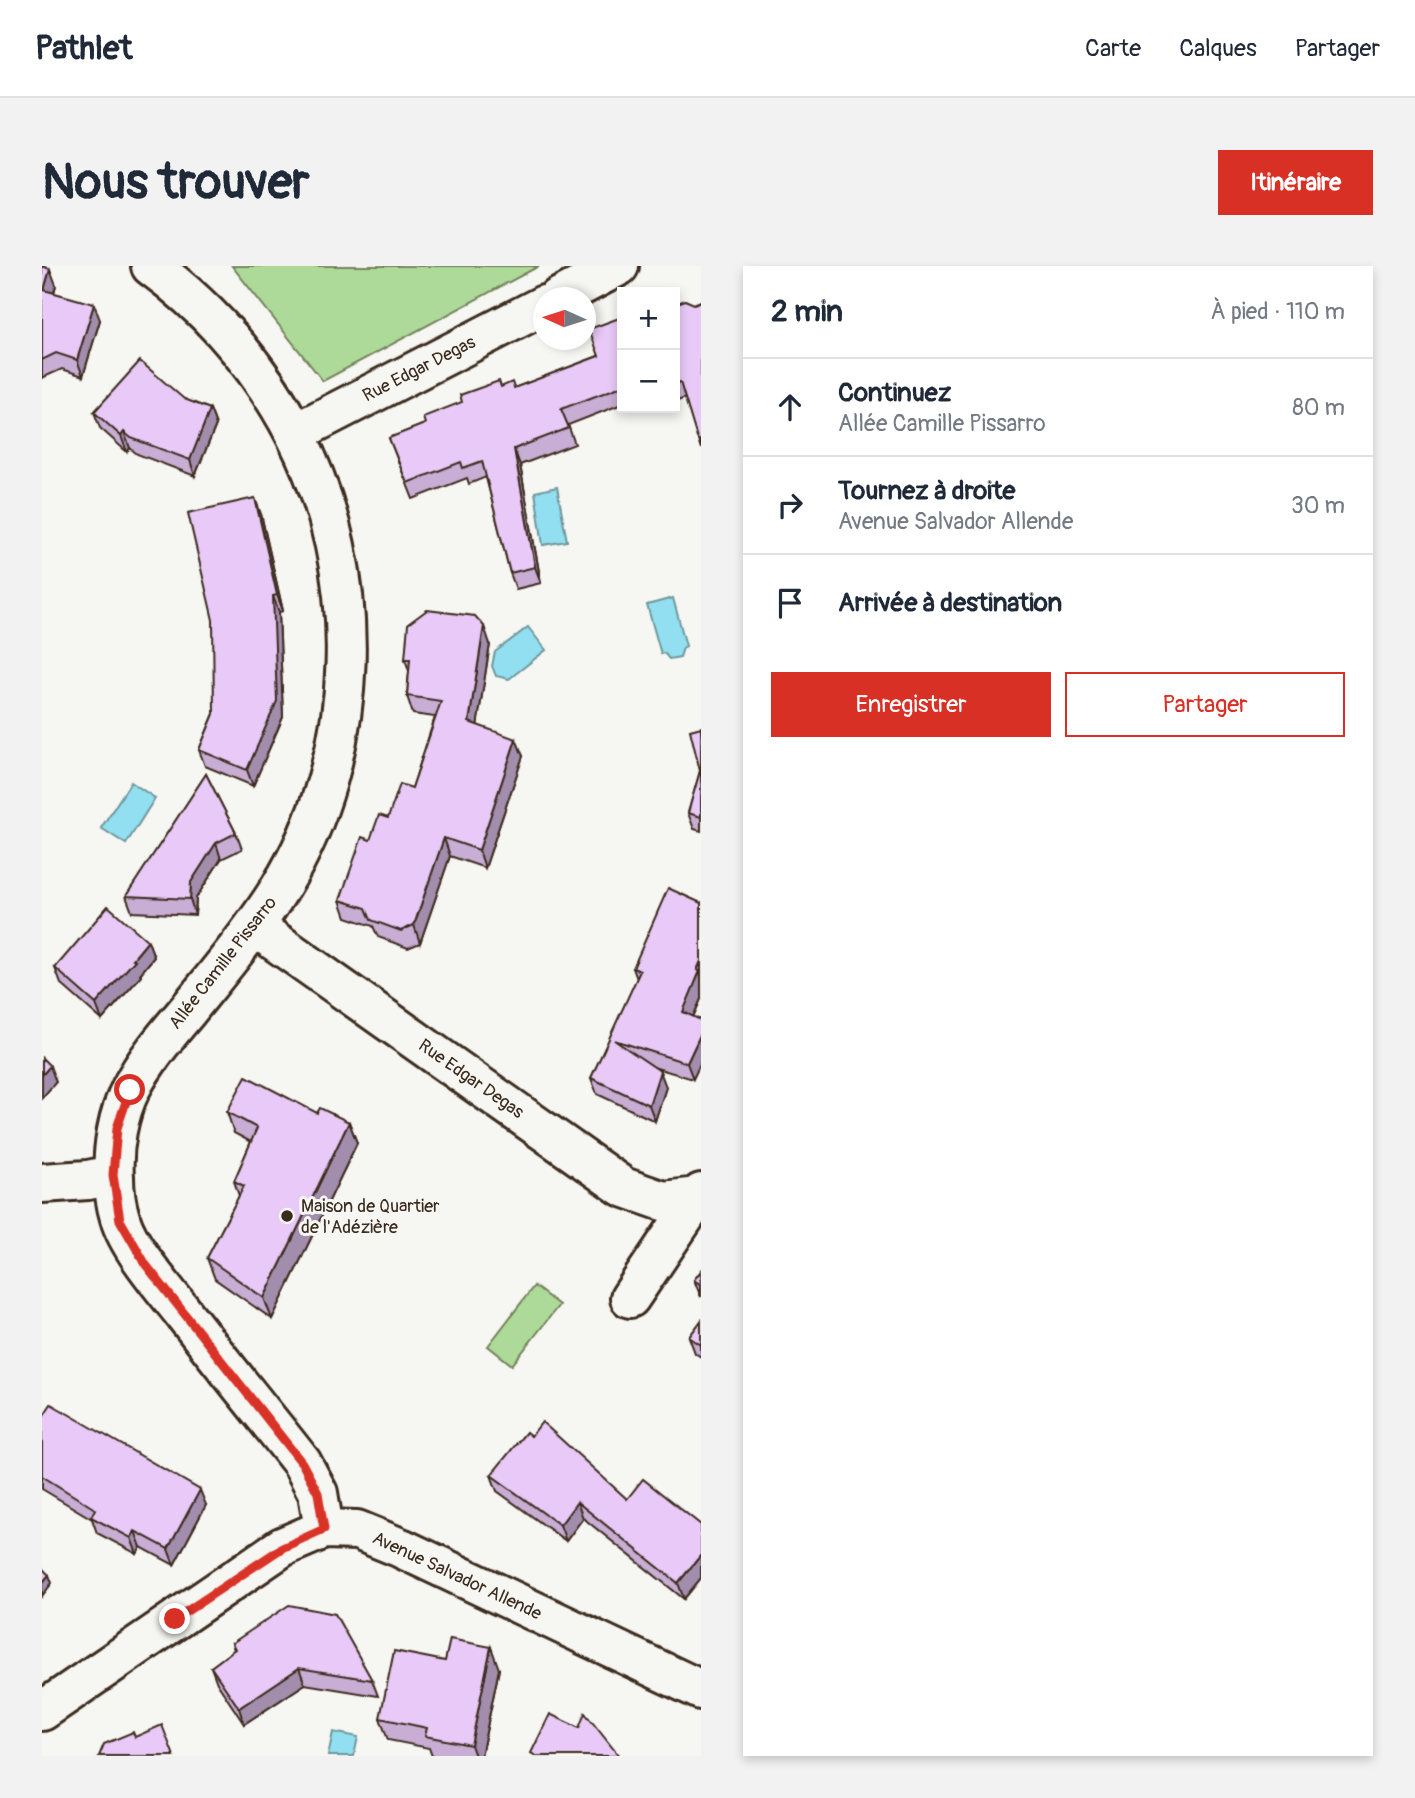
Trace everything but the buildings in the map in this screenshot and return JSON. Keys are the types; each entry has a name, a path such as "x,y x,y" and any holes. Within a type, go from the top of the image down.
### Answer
{"street":[{"name":"Allée Camille Pissarro","path":"151,266 191,298 223,330 262,379 295,433 324,505 340,575 346,638 344,698 334,758 310,828 283,884 255,927 153,1052 130,1090 117,1128 113,1175 120,1220 146,1265 302,1463 318,1493 324,1529"},
{"path":"579,287 619,266"},
{"name":"Rue Edgar Degas","path":"295,433 533,311"},
{"name":"Rue Edgar Degas","path":"255,927 623,1187 663,1201 699,1195"},
{"path":"42,1183 88,1180 113,1175"},
{"name":"Rue Edgar Degas","path":"630,1298 699,1195"},
{"name":"Avenue Salvador Allende","path":"42,1711 282,1548 324,1529 357,1530 401,1548 701,1690"}],"green space":[{"path":"232,266 539,266 323,381"},
{"path":"534,1286 559,1305 512,1365 488,1346"}],"water":[{"path":"557,487 567,541 543,545 535,492"},
{"path":"673,598 686,646 680,657 669,659 664,653 661,654 647,605"},
{"path":"528,627 546,650 509,679 496,676 492,666 495,652"},
{"path":"131,782 155,798 126,844 101,828"},
{"path":"333,1732 358,1737 354,1756 328,1756"}],"place":[{"name":"Maison de Quartier de l'Adézière","path":"287,1216"}],"route":[{"path":"130,1090 117,1128 113,1175 120,1220 146,1265 302,1463 318,1493 324,1529 282,1548 175,1619"}]}
